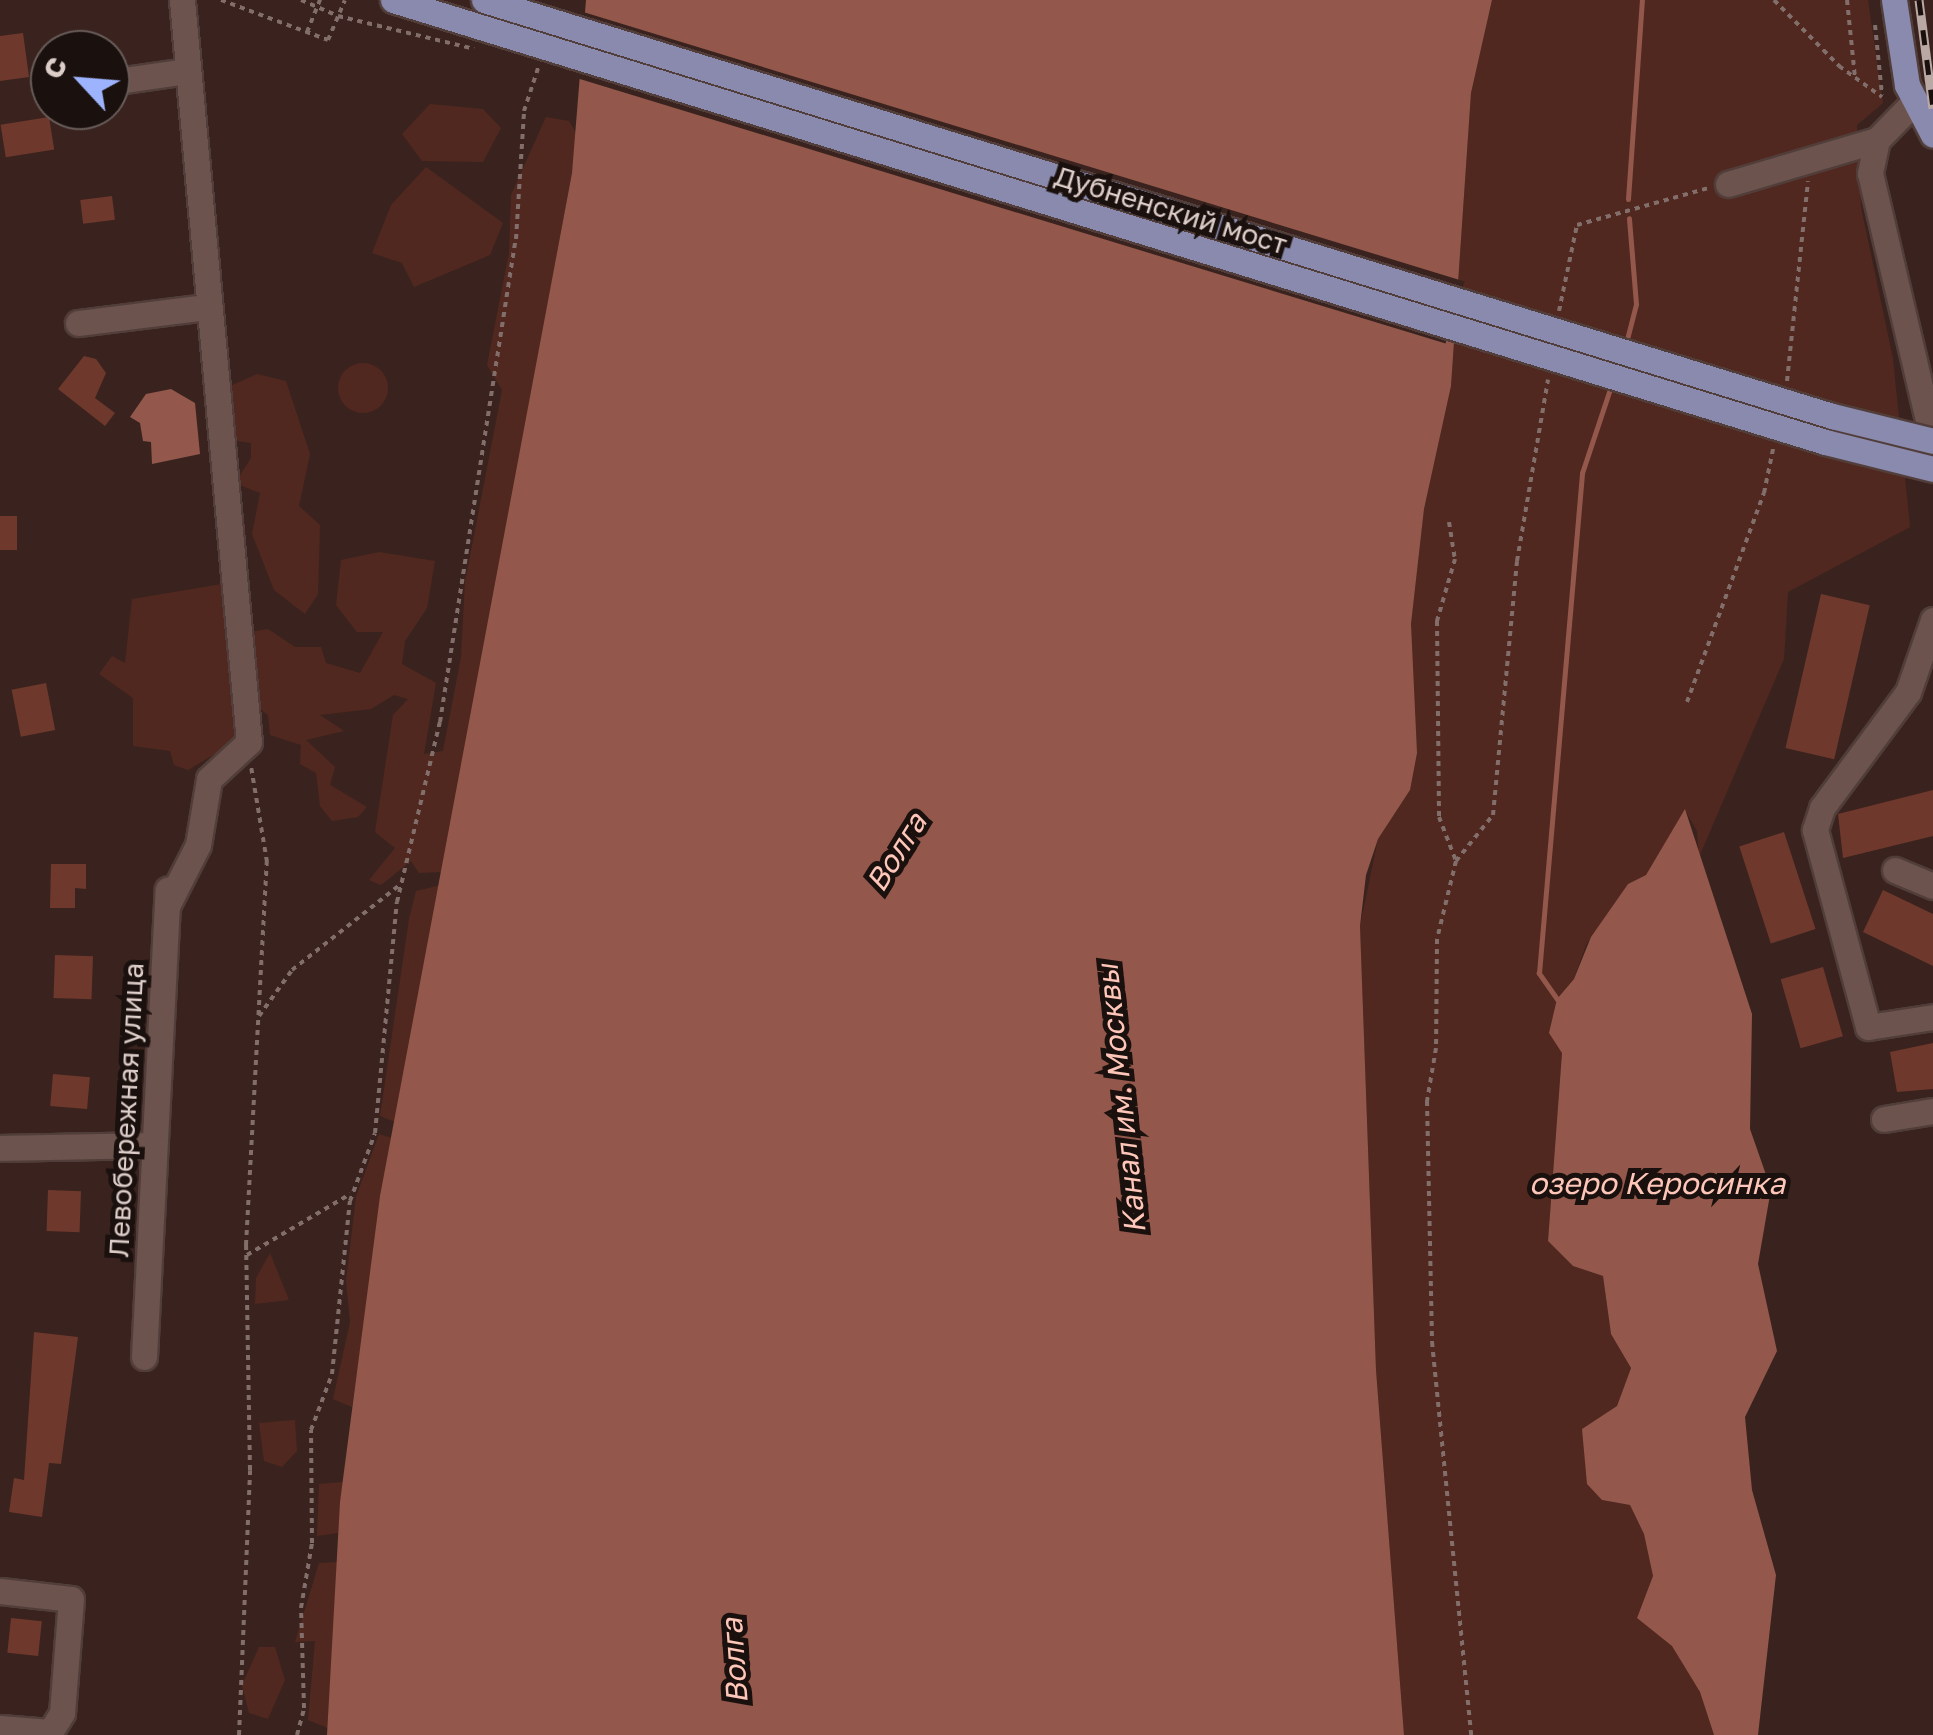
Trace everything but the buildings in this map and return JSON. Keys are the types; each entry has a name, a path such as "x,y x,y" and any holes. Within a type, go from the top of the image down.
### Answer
{"main road":[{"name":"Дубненский мост","path":"394,0 1806,436 1933,469"},
{"name":"Дубненский мост","path":"484,0 1794,405 1933,441"},
{"path":"1894,0 1910,94 1933,135"}],"street":[{"path":"167,906 198,846 209,779 249,742 206,307 182,0"},
{"path":"130,79 187,71"},
{"path":"1910,94 1878,140 1872,200 1933,441"},
{"path":"1728,184 1878,140"},
{"path":"78,323 206,307"},
{"path":"1933,620 1908,692 1822,808 1815,830 1868,1027 1933,1016"},
{"name":"Левобережная улица","path":"144,1357 152,1145 171,865"},
{"path":"1895,870 1933,886"},
{"path":"1884,1119 1933,1111"},
{"path":"0,1148 152,1145"},
{"path":"0,1591 71,1599 62,1713 50,1732 0,1728"}],"path":[{"path":"221,0 328,40 345,0"},
{"path":"301,0 338,16 484,52"},
{"path":"307,32 320,0"},
{"path":"1774,0 1855,78 1882,97 1874,20"},
{"path":"1847,0 1855,78"},
{"path":"297,1735 304,1708 301,1608 312,1542 311,1430 332,1374 353,1193 375,1132 402,884 440,722 516,238 524,111 539,65 538,48"},
{"path":"521,60 539,65"},
{"path":"1558,314 1578,225 1728,184"},
{"path":"1471,1735 1432,1342 1427,1101 1436,1048 1436,939 1456,861 1493,815 1517,561 1549,371"},
{"path":"1449,522 1455,559 1437,621 1439,817 1456,861"},
{"path":"239,1735 250,1470 246,1255 268,862 249,742"},
{"path":"259,1016 292,970 402,884"},
{"path":"246,1255 353,1193"}],"shaded area":[{"path":"1492,0 1868,0 1883,103 1857,125 1861,207 1893,359 1910,527 1788,592 1784,659 1699,857 1697,831 1685,810 1646,875 1628,884 1586,945 1574,979 1557,999 1562,1053 1548,1241 1573,1266 1603,1276 1611,1334 1631,1368 1617,1406 1582,1429 1602,1500 1630,1505 1644,1534 1653,1576 1637,1618 1672,1645 1700,1692 1714,1735 1404,1735 1376,1370 1360,926 1378,839 1410,790 1411,624 1424,509 1451,386 1471,93"},
{"path":"430,104 483,109 501,128 483,162 422,161 402,134"},
{"path":"546,117 569,121 577,135 572,173 443,872 419,873 411,861 381,885 369,880 395,848 375,832 393,715 408,699 394,695 371,709 320,715 344,731 306,740 335,767 330,785 367,807 358,817 332,821 320,806 316,773 300,764 301,745 270,735 268,715 256,706 250,632 268,629 295,647 321,647 326,663 360,673 383,632 357,632 336,605 341,560 379,552 435,561 427,608 405,641 402,664 436,683 424,754 443,751 461,657 465,582 502,390 487,365 509,253 511,195"},
{"path":"426,167 503,223 490,255 414,287 402,263 372,253 391,205"},
{"path":"363,363 381,370 388,388 381,406 363,413 345,406 338,388 345,370"},
{"path":"257,374 286,381 310,454 299,506 320,525 318,594 305,614 274,590 252,534 260,493 235,483 251,458 251,443 231,440 228,387"},
{"path":"228,583 245,736 188,770 174,765 170,751 133,746 133,698 99,674 112,656 125,663 132,599"},
{"path":"441,885 395,1122 380,1116 409,919 416,891"},
{"path":"379,1134 392,1138 352,1407 333,1399 350,1322 346,1281 356,1197"},
{"path":"270,1253 289,1300 255,1304 256,1278"},
{"path":"295,1420 297,1451 282,1467 264,1461 259,1423"},
{"path":"343,1482 338,1533 317,1536 319,1484"},
{"path":"337,1562 328,1728 308,1720 315,1641 295,1642 319,1563"},
{"path":"259,1647 275,1647 285,1680 268,1719 249,1713 242,1685"}],"water":[{"path":"586,0 1492,0 1471,93 1451,386 1424,509 1411,624 1417,753 1410,790 1378,839 1366,875 1360,926 1376,1370 1404,1735 327,1735 340,1502 380,1196 572,173"},
{"path":"171,389 195,403 200,454 152,464 151,442 143,441 140,423 130,417 146,394"},
{"name":"озеро Керосинка","path":"1685,809 1752,1014 1750,1129 1771,1189 1758,1264 1777,1351 1745,1417 1752,1490 1776,1575 1758,1735 1714,1735 1700,1692 1672,1646 1637,1618 1653,1576 1644,1534 1630,1505 1602,1500 1587,1484 1582,1429 1617,1406 1631,1368 1611,1334 1603,1276 1573,1266 1548,1241 1562,1053 1549,1033 1557,999 1574,979 1591,937 1628,884 1646,875"}],"pier":[{"path":"580,11 1465,281 1446,344 561,73"}],"waterway":[{"path":"1628,199 1642,0"},
{"path":"1626,343 1636,304 1629,218"},
{"path":"1557,999 1539,973 1582,473 1611,386"}],"railway":[{"path":"1919,0 1933,108"}],"water label":[{"name":"Волга","path":"896,852"},
{"name":"Канал им. Москвы","path":"1121,1099"},
{"name":"Волга","path":"734,1661"}]}
